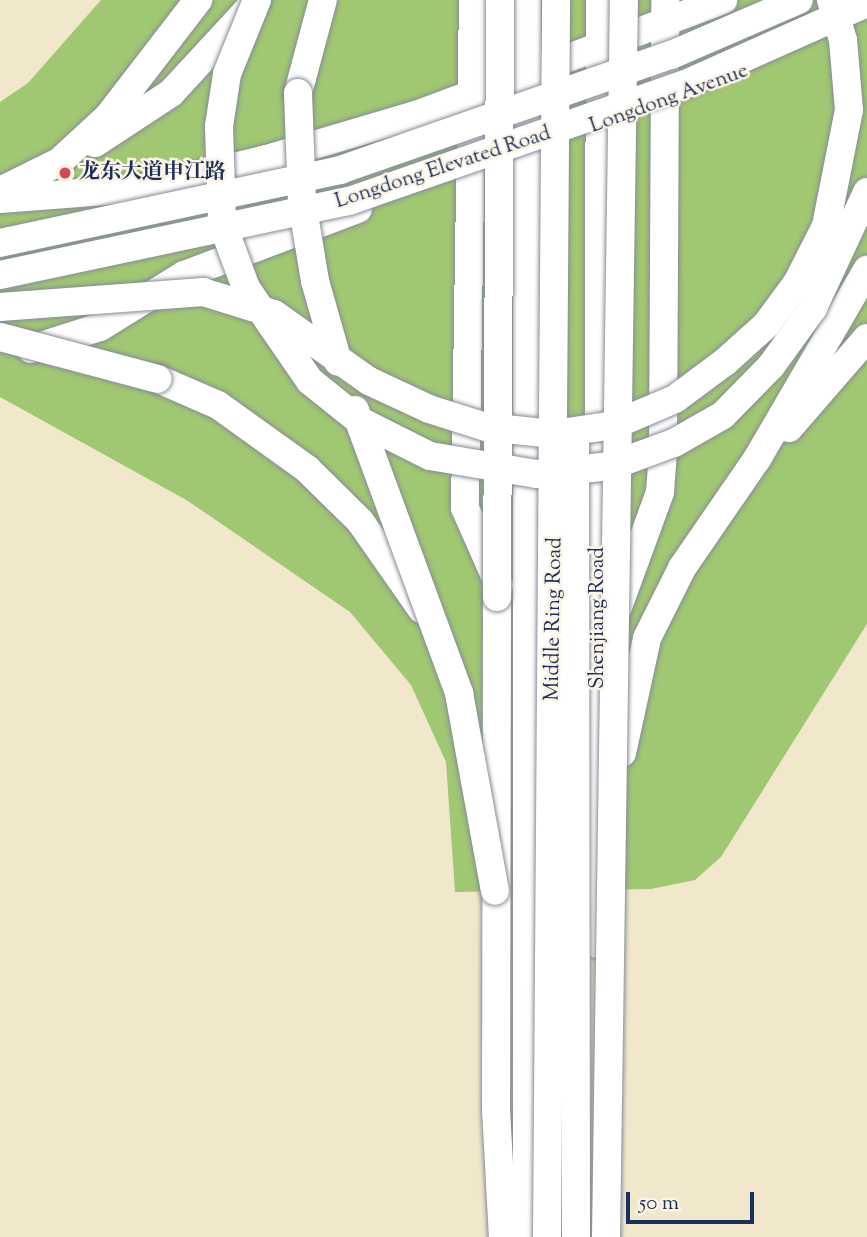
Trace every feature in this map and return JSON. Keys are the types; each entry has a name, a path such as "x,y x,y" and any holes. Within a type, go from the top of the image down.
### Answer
{"main road":[{"path":"59,162 108,117 198,0"},
{"path":"0,191 117,133 171,93 257,0"},
{"path":"257,0 227,75 219,127 222,223 246,288 310,381 360,421 430,456 536,474 611,466 674,443 723,415 771,366 813,308 867,192"},
{"path":"323,0 299,93 302,203 314,281 349,394 442,643 472,746 495,891"},
{"path":"473,0 465,508 517,633 529,711"},
{"path":"500,0 495,891 503,1237"},
{"path":"527,0 527,1237"},
{"name":"Middle Ring Road","path":"547,1237 556,0"},
{"name":"Middle Ring Road","path":"575,0 576,1237"},
{"name":"Shenjiang Road","path":"597,1237 597,126 600,0"},
{"path":"606,1237 617,788 624,0"},
{"path":"0,199 146,188 365,132 599,47 664,11 723,0"},
{"name":"Longdong Elevated Road","path":"0,243 340,170 671,55 799,0"},
{"path":"0,307 202,292 274,314 369,381 429,409 486,427 554,434 614,425 675,399 725,362 766,325 814,249 840,174 849,110 843,40 831,0"},
{"name":"Longdong Elevated Road","path":"0,275 348,201 683,85 867,3"},
{"path":"598,656 660,492 664,11"},
{"name":"Longdong Avenue","path":"0,349 44,349 100,327 184,275 664,103 867,18"},
{"path":"617,788 647,638 682,568 757,459 867,270"},
{"path":"0,337 158,379 218,405 266,438 360,521 442,643"},
{"path":"757,459 835,381 867,338"}],"green space":[{"path":"101,0 867,0 867,624 721,857 695,880 651,889 455,892 446,762 411,685 350,612 188,501 0,397 0,102 28,83"}],"place":[{"name":"龙东大道申江路","path":"65,173"}]}
